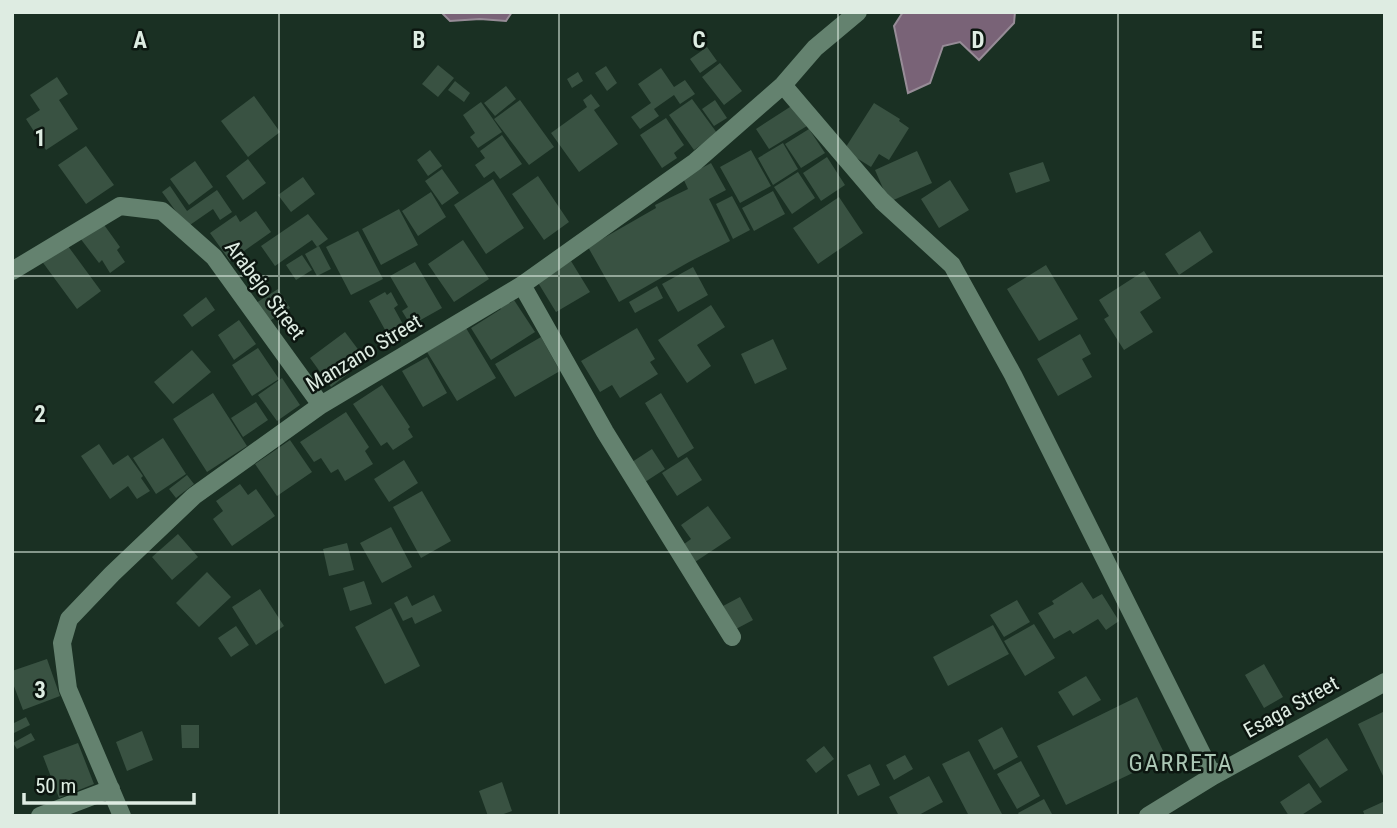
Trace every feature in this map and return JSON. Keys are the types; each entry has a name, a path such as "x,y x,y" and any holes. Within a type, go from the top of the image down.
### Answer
{"street":[{"name":"Manzano Street","path":"122,816 68,689 62,643 69,619 194,496 321,405 522,285 695,162 783,85 815,48 858,12"},
{"path":"783,85 882,201 952,265 1013,375 1213,776"},
{"name":"Arabejo Street","path":"12,271 120,206 162,211 214,257 321,405"},
{"path":"522,285 605,432 732,637"},
{"name":"Esaga Street","path":"1149,816 1213,776 1385,682"},
{"path":"40,816 111,789"}],"shaded area":[{"path":"441,12 512,12 506,21 450,21"},
{"path":"903,12 1015,12 1014,23 979,60 960,42 943,46 930,83 908,93 894,26"}],"building":[{"path":"707,47 717,61 700,73 690,59"},
{"path":"720,63 742,91 724,105 702,77"},
{"path":"438,65 454,78 438,97 422,84"},
{"path":"606,66 617,83 607,91 595,73"},
{"path":"661,68 674,87 685,80 695,94 680,104 674,95 654,109 659,116 640,129 631,117 651,103 638,84"},
{"path":"578,72 583,81 572,88 567,79"},
{"path":"57,77 68,94 59,100 78,129 46,150 26,119 40,110 30,95"},
{"path":"455,81 470,93 464,102 448,90"},
{"path":"506,86 516,99 495,116 484,103"},
{"path":"591,94 600,106 594,110 618,144 579,172 551,133 587,107 583,100"},
{"path":"254,96 280,132 248,157 221,121"},
{"path":"692,99 717,133 694,150 669,115"},
{"path":"520,100 554,147 529,165 494,119"},
{"path":"715,100 727,118 714,126 702,109"},
{"path":"481,102 502,132 478,148 470,137 475,133 463,115"},
{"path":"874,103 909,128 889,160 879,154 871,167 844,150"},
{"path":"793,105 807,126 769,149 756,129"},
{"path":"666,118 684,145 674,153 677,158 662,168 640,135"},
{"path":"809,129 825,153 801,168 785,144"},
{"path":"502,135 522,164 500,179 494,171 484,178 475,165 485,158 480,151"},
{"path":"783,143 798,169 773,185 758,158"},
{"path":"86,146 114,185 86,204 58,165"},
{"path":"430,150 442,166 428,176 417,160"},
{"path":"751,150 771,186 740,203 720,167"},
{"path":"917,151 932,183 889,202 875,170"},
{"path":"827,157 845,185 821,201 803,173"},
{"path":"248,159 266,183 243,200 226,176"},
{"path":"195,161 213,187 189,205 170,179"},
{"path":"1043,162 1050,181 1016,193 1009,173"},
{"path":"711,163 726,190 709,199 730,241 619,302 588,247 656,208 655,205 688,189 683,178"},
{"path":"442,169 459,193 442,205 425,181"},
{"path":"798,172 815,198 792,214 774,187"},
{"path":"538,176 569,222 544,240 512,194"},
{"path":"303,177 315,194 291,212 278,195"},
{"path":"493,179 524,228 486,254 454,205"},
{"path":"950,180 969,210 939,228 921,199"},
{"path":"170,186 187,211 217,190 232,212 220,220 213,209 187,227 162,192"},
{"path":"773,191 785,214 754,231 742,208"},
{"path":"431,192 446,217 418,236 402,211"},
{"path":"732,196 750,230 733,239 716,204"},
{"path":"839,197 863,233 818,264 793,228"},
{"path":"399,209 418,245 381,265 362,229"},
{"path":"256,211 271,232 230,261 210,233 236,215 240,222"},
{"path":"308,214 328,239 317,247 312,240 275,266 261,246"},
{"path":"102,222 120,247 117,250 125,262 110,273 102,260 99,263 80,238"},
{"path":"358,231 383,279 351,295 326,247"},
{"path":"1200,231 1213,252 1179,275 1165,254"},
{"path":"463,240 489,279 454,302 428,264"},
{"path":"65,242 101,291 77,309 41,260"},
{"path":"319,246 331,269 317,276 305,254"},
{"path":"302,255 312,270 296,280 286,265"},
{"path":"571,261 590,292 556,312 537,281"},
{"path":"415,262 442,308 410,324 402,311 408,307 390,276"},
{"path":"1046,265 1078,319 1039,341 1007,289"},
{"path":"693,267 708,295 678,312 662,284"},
{"path":"1144,271 1161,298 1140,312 1153,332 1124,350 1104,319 1109,316 1099,300"},
{"path":"657,286 663,298 635,313 629,302"},
{"path":"278,289 290,308 268,322 256,303"},
{"path":"385,292 387,295 391,292 398,305 394,308 405,328 389,337 369,301"},
{"path":"206,297 215,310 192,327 183,315"},
{"path":"507,297 510,303 514,300 535,332 491,360 471,328 501,309 498,303"},
{"path":"711,305 725,327 697,345 711,366 687,383 658,340"},
{"path":"239,320 256,344 234,360 218,335"},
{"path":"466,328 496,378 457,401 427,352"},
{"path":"637,328 655,359 650,362 658,374 620,398 612,385 600,392 581,361"},
{"path":"345,332 366,360 331,387 310,358"},
{"path":"1080,334 1091,354 1082,359 1092,377 1058,396 1037,359"},
{"path":"541,337 560,371 515,397 495,364"},
{"path":"773,339 787,369 755,384 741,354"},
{"path":"258,348 279,379 252,396 232,365"},
{"path":"192,350 211,372 173,404 154,382"},
{"path":"427,357 447,393 423,407 402,371"},
{"path":"282,378 300,405 277,421 258,395"},
{"path":"382,385 410,427 408,429 413,437 393,450 387,442 381,446 353,404"},
{"path":"213,393 247,446 207,472 173,419"},
{"path":"661,393 694,448 678,458 645,403"},
{"path":"256,402 268,420 243,437 231,418"},
{"path":"346,412 369,447 365,451 373,464 345,481 338,469 331,473 321,458 314,462 300,442"},
{"path":"163,438 186,474 156,494 133,458"},
{"path":"290,440 312,472 277,496 255,464"},
{"path":"99,444 113,465 128,455 150,491 137,499 128,486 110,499 81,456"},
{"path":"652,449 665,469 645,482 632,462"},
{"path":"687,457 702,480 677,496 662,473"},
{"path":"404,460 418,483 389,502 374,479"},
{"path":"187,475 194,484 176,498 169,489"},
{"path":"240,484 248,495 256,489 275,516 232,546 213,519 223,511 216,501"},
{"path":"422,491 451,541 421,558 393,507"},
{"path":"708,506 731,538 692,564 680,547 691,539 681,525"},
{"path":"391,527 412,567 382,583 360,543"},
{"path":"178,534 198,557 172,580 152,557"},
{"path":"347,543 354,570 329,576 323,549"},
{"path":"207,572 231,597 199,627 176,603"},
{"path":"364,581 372,604 350,611 343,588"},
{"path":"1082,582 1093,599 1102,594 1119,621 1106,630 1098,619 1073,634 1070,630 1054,639 1038,613"},
{"path":"260,589 284,626 256,645 232,607"},
{"path":"434,595 442,611 415,624 412,617 403,621 394,603 407,596 412,606"},
{"path":"740,597 753,620 736,629 723,606"},
{"path":"1017,600 1030,622 1004,637 990,615"},
{"path":"391,608 420,666 385,684 355,627"},
{"path":"1034,624 1055,658 1025,676 1004,641"},
{"path":"993,625 1009,654 948,686 933,657"},
{"path":"236,626 249,645 231,657 218,638"},
{"path":"47,659 60,696 23,710 12,681 12,671"},
{"path":"1264,664 1283,697 1264,708 1245,675"},
{"path":"1086,676 1101,700 1073,716 1058,692"},
{"path":"1137,697 1166,757 1066,805 1037,746"},
{"path":"1385,711 1385,780 1358,724"},
{"path":"26,717 30,725 12,734 12,724"},
{"path":"181,725 199,725 199,748 182,748"},
{"path":"1002,727 1018,757 994,770 978,740"},
{"path":"142,731 153,760 127,771 116,742"},
{"path":"31,733 35,740 17,749 13,743"},
{"path":"1327,738 1348,770 1320,788 1298,756"},
{"path":"78,743 94,784 59,798 43,756"},
{"path":"824,746 834,759 816,773 806,760"},
{"path":"969,751 1003,816 969,816 942,764"},
{"path":"905,755 913,769 894,780 886,765"},
{"path":"1021,761 1040,796 1017,809 997,774"},
{"path":"870,764 880,785 858,796 847,775"},
{"path":"929,776 943,802 917,816 899,816 889,797"},
{"path":"502,782 512,811 488,816 479,791"},
{"path":"1309,783 1322,802 1300,816 1289,816 1280,802"},
{"path":"1044,799 1053,816 1020,816 1018,813"},
{"path":"1385,801 1385,816 1365,816 1363,811"}],"district":[{"name":"GARRETA","path":"1181,763"}]}
